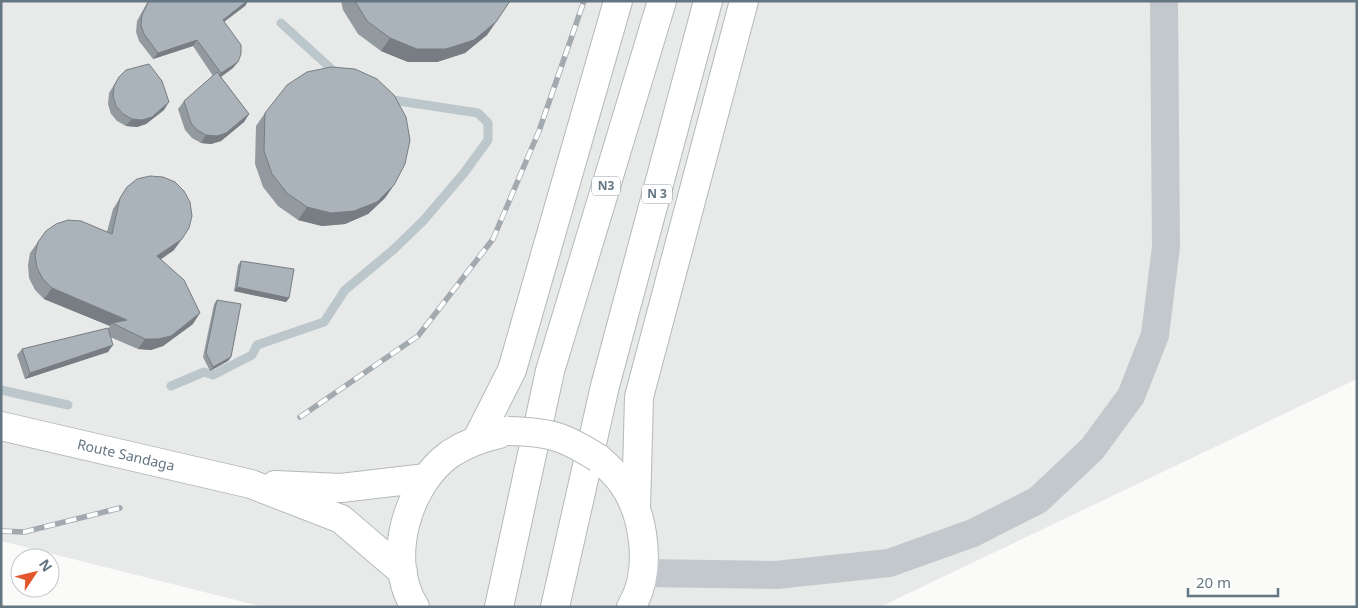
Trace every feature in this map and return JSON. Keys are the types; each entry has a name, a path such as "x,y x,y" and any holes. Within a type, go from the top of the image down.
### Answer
{"main road":[{"path":"477,439 512,370 618,1"},
{"name":"N3","path":"499,607 550,371 662,1"},
{"name":"N 3","path":"555,607 605,386 708,1"},
{"path":"636,509 639,398 744,1"},
{"name":"Route Sandaga","path":"1,426 251,484"},
{"path":"415,607 403,572 401,547 405,522 414,499 426,478 449,455 477,439 508,431 540,432 571,441 598,458 621,481 636,509 644,541 642,573 631,607"},
{"path":"251,484 341,488 426,478"},
{"path":"251,484 340,518 403,572"}],"street":[{"path":"642,573 776,575 889,564 973,533 1038,500 1092,448 1131,396 1155,335 1166,247 1164,1"}],"shaded area":[{"path":"1,1 1357,1 1357,379 880,607 264,607 60,556 60,548 29,548 1,541"}],"building":[{"path":"149,1 247,1 223,20 241,45 241,54 238,62 221,73 197,40 158,53 144,34 141,25 142,15"},
{"path":"355,1 510,1 496,22 474,40 446,49 417,49 390,38 367,21"},
{"path":"149,64 162,81 169,102 152,117 142,120 132,119 123,114 116,106 113,96 114,86 126,70"},
{"path":"331,67 355,69 377,79 394,95 406,117 410,140 405,164 394,185 377,202 354,211 331,213 307,207 287,193 272,174 264,151 265,113 287,85 307,72"},
{"path":"217,72 249,114 226,133 217,136 206,135 197,130 191,123 184,101"},
{"path":"150,176 163,177 175,182 184,191 190,202 192,216 189,228 182,239 157,256 184,280 200,313 171,336 158,339 145,339 112,323 127,320 52,288 43,279 37,268 35,255 38,242 46,231 56,224 68,220 81,221 112,234 120,198 127,187 137,179"},
{"path":"241,261 294,269 289,298 237,287"},
{"path":"217,300 241,304 231,357 213,367 206,353"},
{"path":"108,328 113,345 30,373 22,349"}],"waterway":[{"path":"281,23 338,75"},
{"path":"171,386 204,372 213,375 252,355 257,345 324,322 345,290 393,250 423,221 464,173 488,140 488,123 478,113 386,99"},
{"path":"1,390 68,405"}],"railway":[{"path":"300,417 418,336 493,239 539,131 584,1"},
{"path":"1,531 24,532 120,508"}]}
